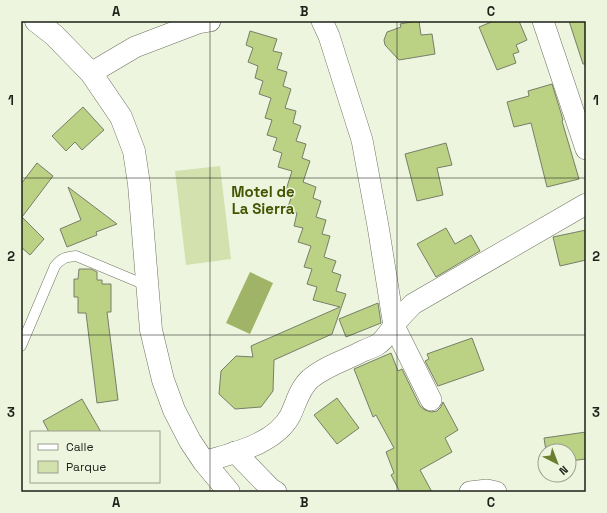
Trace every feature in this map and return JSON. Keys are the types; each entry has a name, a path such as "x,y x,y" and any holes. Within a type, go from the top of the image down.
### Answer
{"main road":[{"path":"36,21 54,36 91,73 121,117 134,151 139,184 152,330 163,380 174,410 187,435 204,462 229,492"}],"street":[{"path":"91,73 134,46 198,23 210,21"},
{"path":"322,21 329,36 362,140 394,326 431,400"},
{"path":"543,21 586,150"},
{"path":"204,462 259,444 272,436 290,417 300,392 308,380 320,372 378,345 388,336 404,313 413,304 586,204"},
{"path":"235,452 271,489 276,492"},
{"path":"470,492 487,490 496,492"}],"lane":[{"path":"21,346 55,266 61,259 68,256 76,256 148,286"}],"green space":[{"path":"220,166 231,259 186,265 175,171"}],"shaded area":[{"path":"250,272 273,283 250,334 226,323"}],"building":[{"path":"419,21 421,35 432,34 435,54 399,60 385,45 384,40 387,32 401,27 400,24"},
{"path":"494,21 519,21 527,40 516,45 519,52 513,54 516,63 497,70 479,27"},
{"path":"569,21 586,21 586,64 583,64"},
{"path":"250,31 277,39 273,51 282,53 277,69 287,72 283,86 291,89 285,108 296,111 293,123 301,126 296,141 306,144 302,158 310,161 303,182 316,187 313,198 321,201 316,217 326,220 322,234 330,236 324,257 336,261 332,272 341,275 336,291 346,294 332,334 274,360 273,391 261,407 235,409 219,394 221,371 236,356 253,357 251,346 340,307 313,300 317,287 307,284 312,269 304,267 311,246 298,242 303,228 294,226 297,213 287,210 292,195 285,193 292,171 278,167 282,153 273,150 277,138 267,135 272,120 265,118 271,98 259,94 263,81 255,78 258,66 248,62 253,48 246,45"},
{"path":"552,84 579,179 547,187 531,123 514,127 507,102 529,96 528,91"},
{"path":"83,107 104,130 82,150 75,142 66,151 52,136"},
{"path":"446,143 452,165 437,168 443,195 417,201 405,154"},
{"path":"37,163 53,176 22,217 44,239 30,255 21,247 21,184"},
{"path":"68,187 117,224 96,232 97,235 67,247 60,229 81,220"},
{"path":"446,228 455,244 471,235 480,251 436,277 417,244"},
{"path":"586,230 586,260 560,266 553,237"},
{"path":"79,269 91,269 97,272 97,280 102,280 102,284 111,284 111,312 107,312 118,400 97,403 86,313 78,313 78,297 74,297 74,279 78,279"},
{"path":"378,303 381,323 346,337 339,319"},
{"path":"472,338 484,370 438,386 425,361 429,359 427,354"},
{"path":"391,353 398,371 402,369 420,406 431,412 437,411 443,402 458,430 445,438 452,452 420,470 432,492 400,492 391,475 394,473 386,452 394,448 376,415 373,417 354,369"},
{"path":"337,398 359,428 337,444 314,415"},
{"path":"82,399 100,431 48,431 43,421"},
{"path":"586,432 586,459 577,460 577,443 545,443 544,438"}],"district":[{"name":"Motel de La Sierra","path":"263,200"}]}
